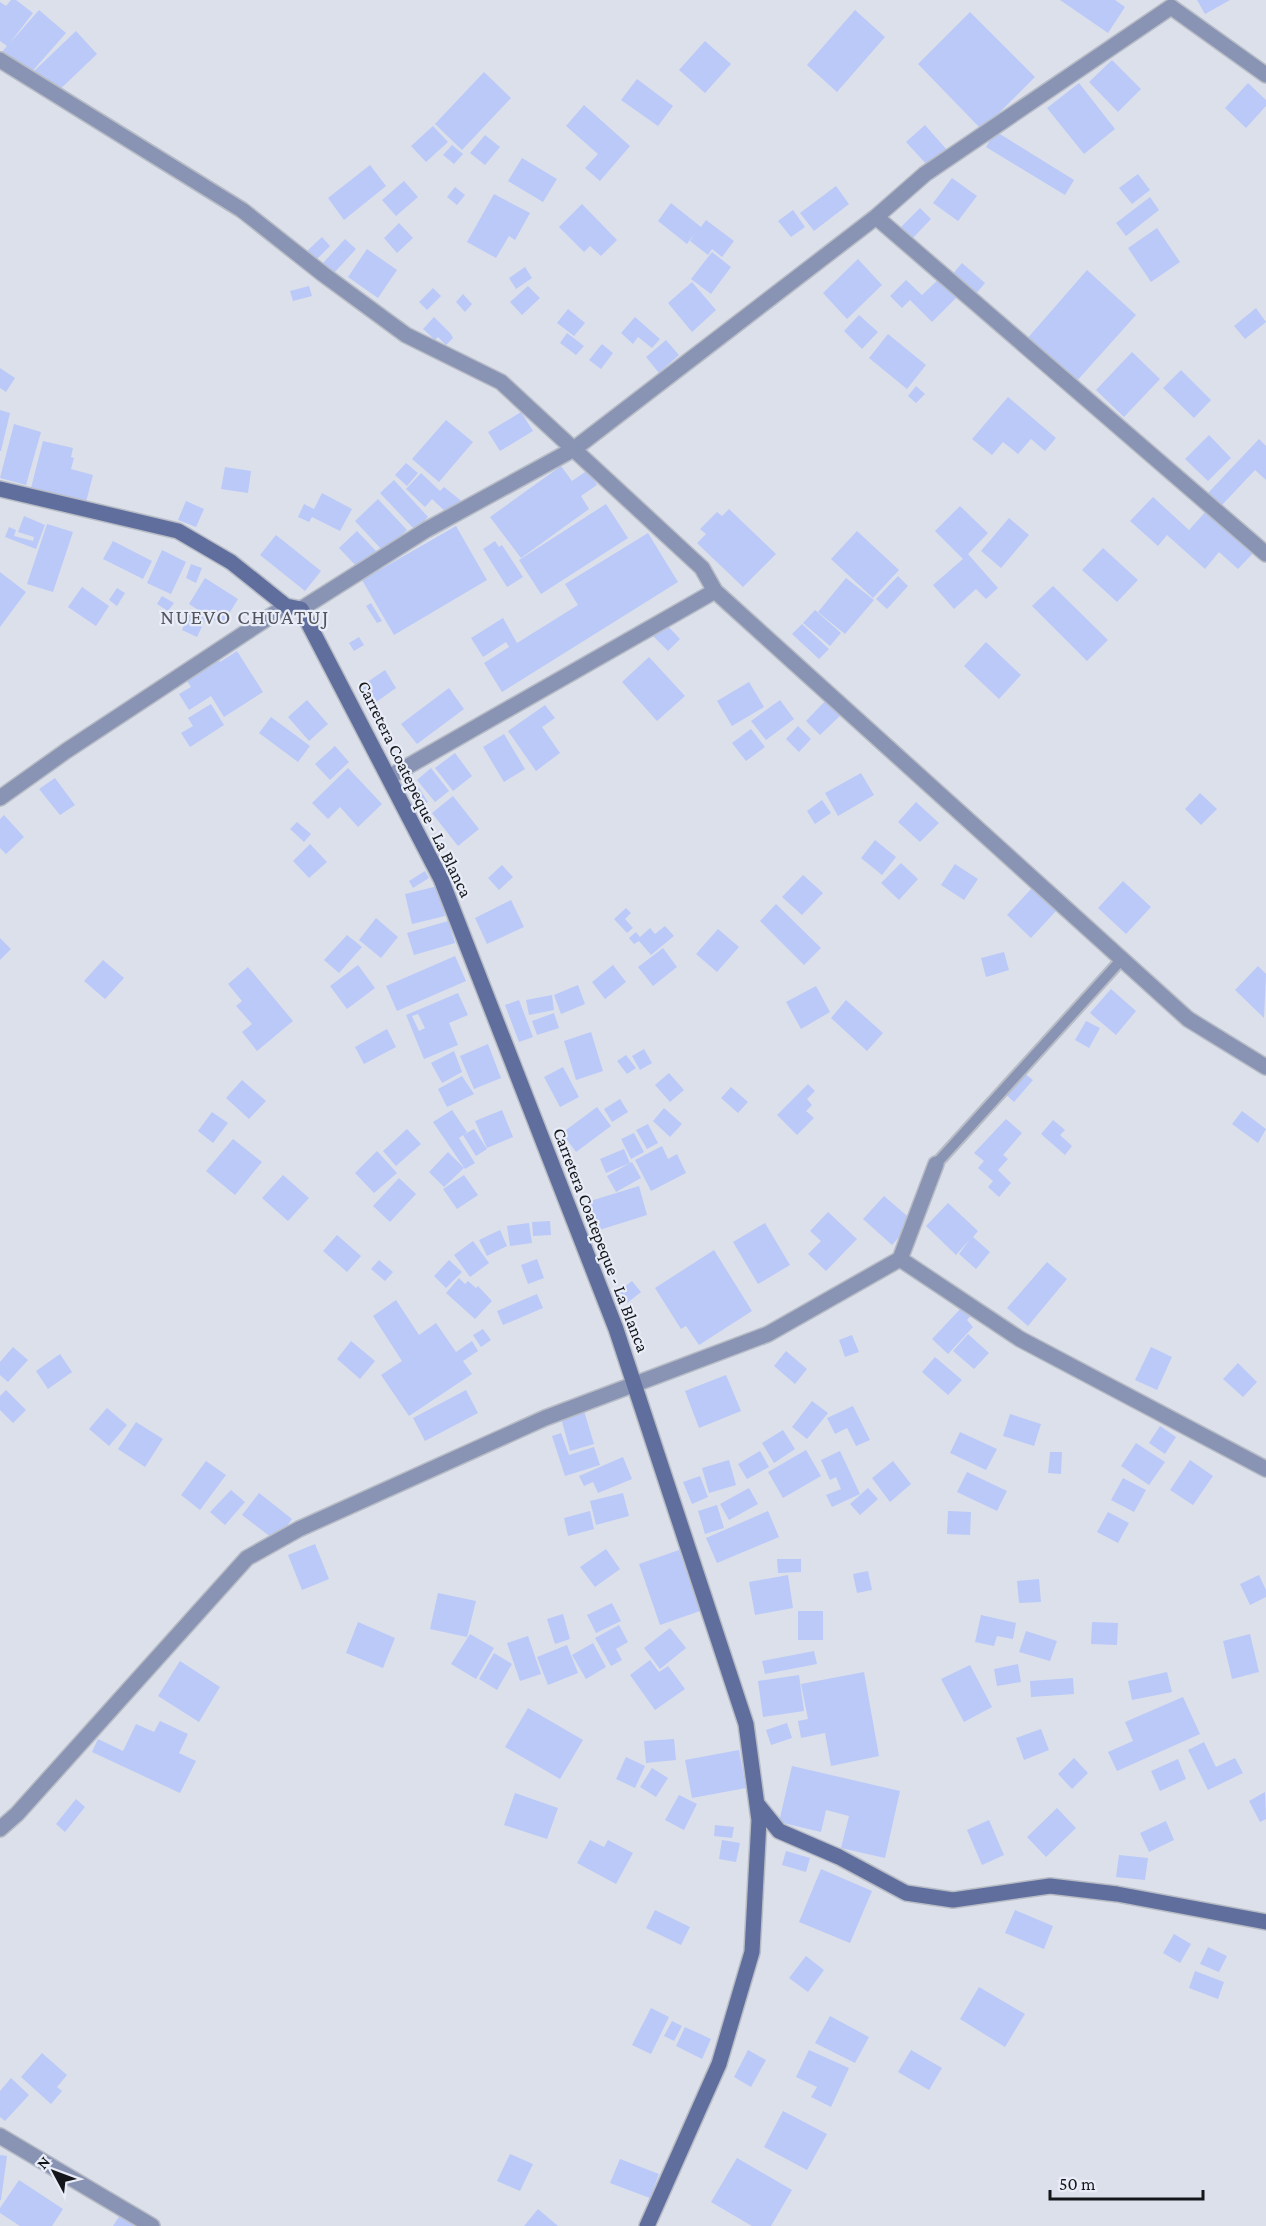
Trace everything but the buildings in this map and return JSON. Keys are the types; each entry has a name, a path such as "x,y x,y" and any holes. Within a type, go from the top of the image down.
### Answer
{"main road":[{"path":"0,489 178,531 231,562 286,606 302,609"},
{"name":"Carretera Coatepeque - La Blanca","path":"302,609 441,879 611,1318 746,1724 759,1820 752,1952 719,2064 647,2226"},
{"path":"756,1803 779,1831 839,1857 906,1893 953,1900 1050,1886 1117,1894 1266,1922"}],"street":[{"path":"302,609 426,530 574,449 876,217 925,174 1171,4 1266,75"},
{"path":"0,60 242,210 406,335 501,382 702,568 715,591 1188,1019 1266,1068"},
{"path":"876,217 1266,554"},
{"path":"389,777 715,591"},
{"path":"0,798 66,751 286,606"},
{"path":"0,1829 17,1814 247,1558 299,1529 545,1418 768,1334 900,1260 936,1164"},
{"path":"900,1260 1020,1339 1266,1469"},
{"path":"0,2136 152,2226"}],"lane":[{"path":"936,1164 1122,959"}],"district":[{"name":"NUEVO CHUATUJ","path":"245,617"}]}
